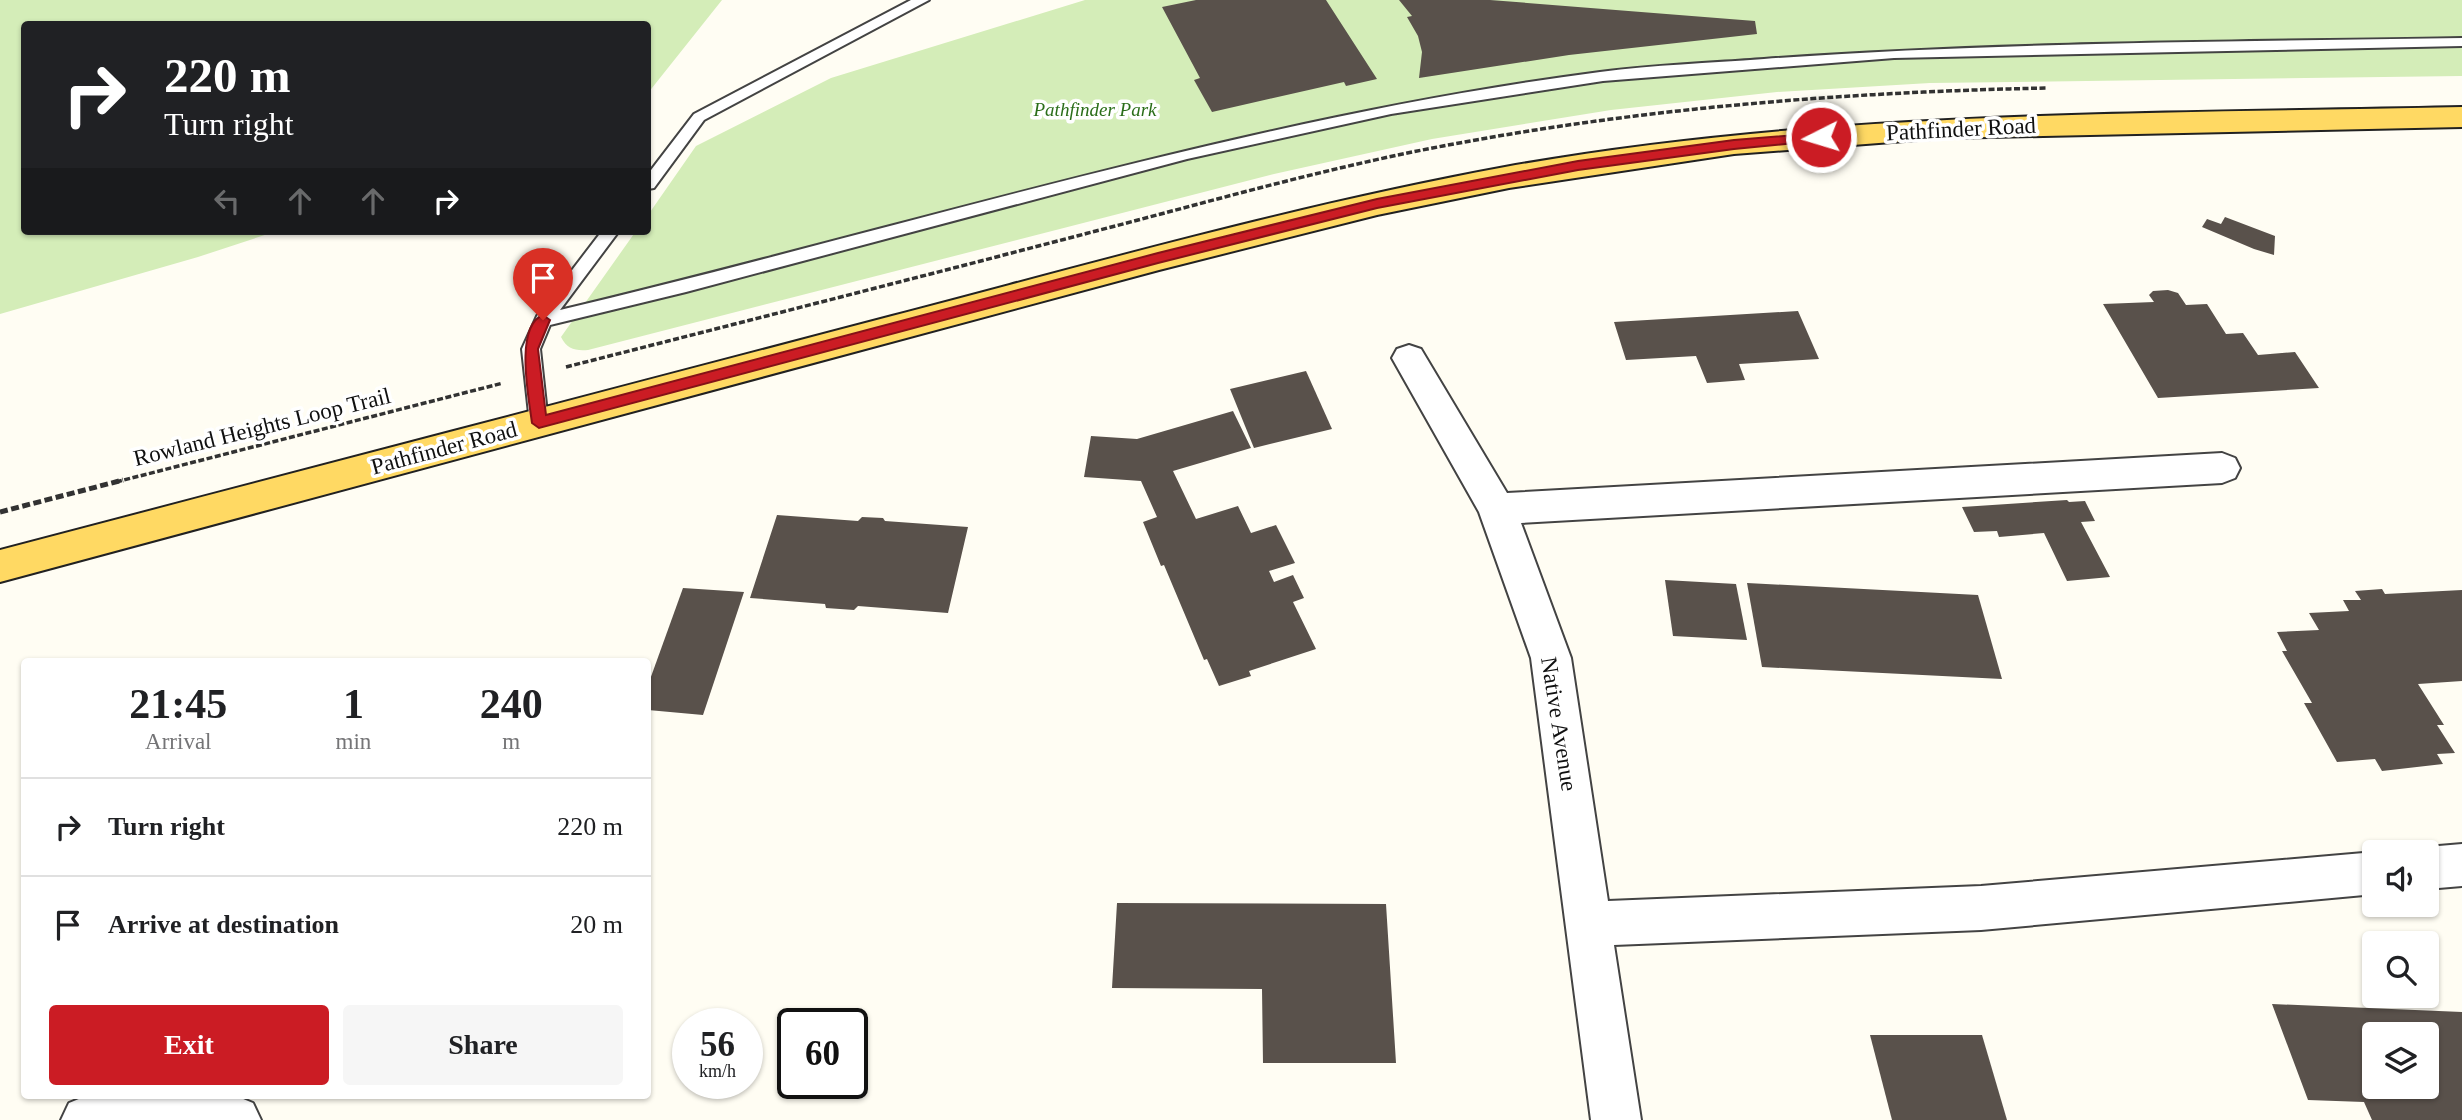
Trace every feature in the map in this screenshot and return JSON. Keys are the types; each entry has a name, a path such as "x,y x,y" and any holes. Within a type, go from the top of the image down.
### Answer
{"main road":[{"name":"Pathfinder Road","path":"0,566 1285,226 1430,192 1578,165 1734,144 1944,128 2462,117"}],"street":[{"name":"Native Avenue","path":"1409,358 1497,509 1551,658 1616,1120"},
{"path":"1497,509 2222,468"},
{"path":"2439,867 2462,865"},
{"path":"1589,924 1981,908 2362,874"},
{"path":"86,1120 198,1110 236,1120"}],"lane":[{"path":"651,180 699,117 922,0"},
{"path":"543,320 686,286 1186,154 1391,109 1603,76 1894,54 2462,42"},
{"path":"539,423 531,349 543,320 608,235"}],"path":[{"name":"Rowland Heights Loop Trail","path":"0,512 534,375"}],"green space":[{"path":"0,0 722,0 651,89 651,21 21,21 21,235 265,235 0,314"},
{"name":"Pathfinder Park","path":"1085,0 2462,0 2462,76 1930,83 1777,92 1611,110 1432,139 1274,174 588,350 572,348 563,341 561,337 633,235 651,235 651,211 696,146 831,78"}],"building":[{"path":"1196,0 1326,0 1377,79 1346,86 1344,82 1212,112 1194,80 1200,78 1162,7"},
{"path":"1399,0 1490,0 1755,21 1757,34 1569,55 1419,78 1422,52 1418,36 1407,17 1412,16"},
{"path":"2225,217 2275,236 2274,255 2202,227 2207,219 2221,224"},
{"path":"2168,290 2178,293 2186,305 2207,304 2226,334 2243,333 2258,355 2295,352 2319,388 2158,398 2103,304 2154,302 2149,295 2153,291"},
{"path":"1798,311 1819,359 1739,364 1745,380 1707,383 1696,356 1626,360 1614,322"},
{"path":"1306,371 1332,429 1254,448 1230,389"},
{"path":"1233,411 1251,448 1173,471 1196,519 1238,506 1251,533 1276,525 1295,563 1269,571 1274,582 1293,575 1304,598 1293,602 1316,649 1249,671 1251,676 1219,686 1207,659 1204,660 1143,522 1157,517 1141,481 1084,477 1091,436 1137,439"},
{"path":"2085,501 2095,521 2081,522 2110,577 2067,581 2044,533 1999,537 1997,531 1974,532 1962,507"},
{"path":"777,515 858,521 862,517 883,518 885,521 968,527 948,613 858,606 854,610 826,608 825,604 750,598"},
{"path":"1665,580 1736,584 1747,640 1673,636"},
{"path":"1747,583 1978,595 2002,679 1762,667"},
{"path":"683,588 744,592 703,715 651,710 651,677"},
{"path":"2382,589 2385,594 2462,590 2462,681 2418,684 2444,725 2437,725 2455,753 2437,754 2443,764 2382,771 2375,759 2337,762 2304,703 2312,703 2282,651 2287,651 2277,632 2319,630 2309,613 2349,611 2343,600 2361,600 2355,591"},
{"path":"1117,903 1386,904 1396,1063 1263,1063 1262,989 1112,988"},
{"path":"2272,1004 2462,1012 2462,1120 2372,1120 2364,1102 2308,1100"},
{"path":"1870,1035 1982,1035 2007,1120 1892,1120"}],"route":[{"path":"543,320 531,349 539,423 1158,258 1444,189 1664,153 1821,137"}]}
